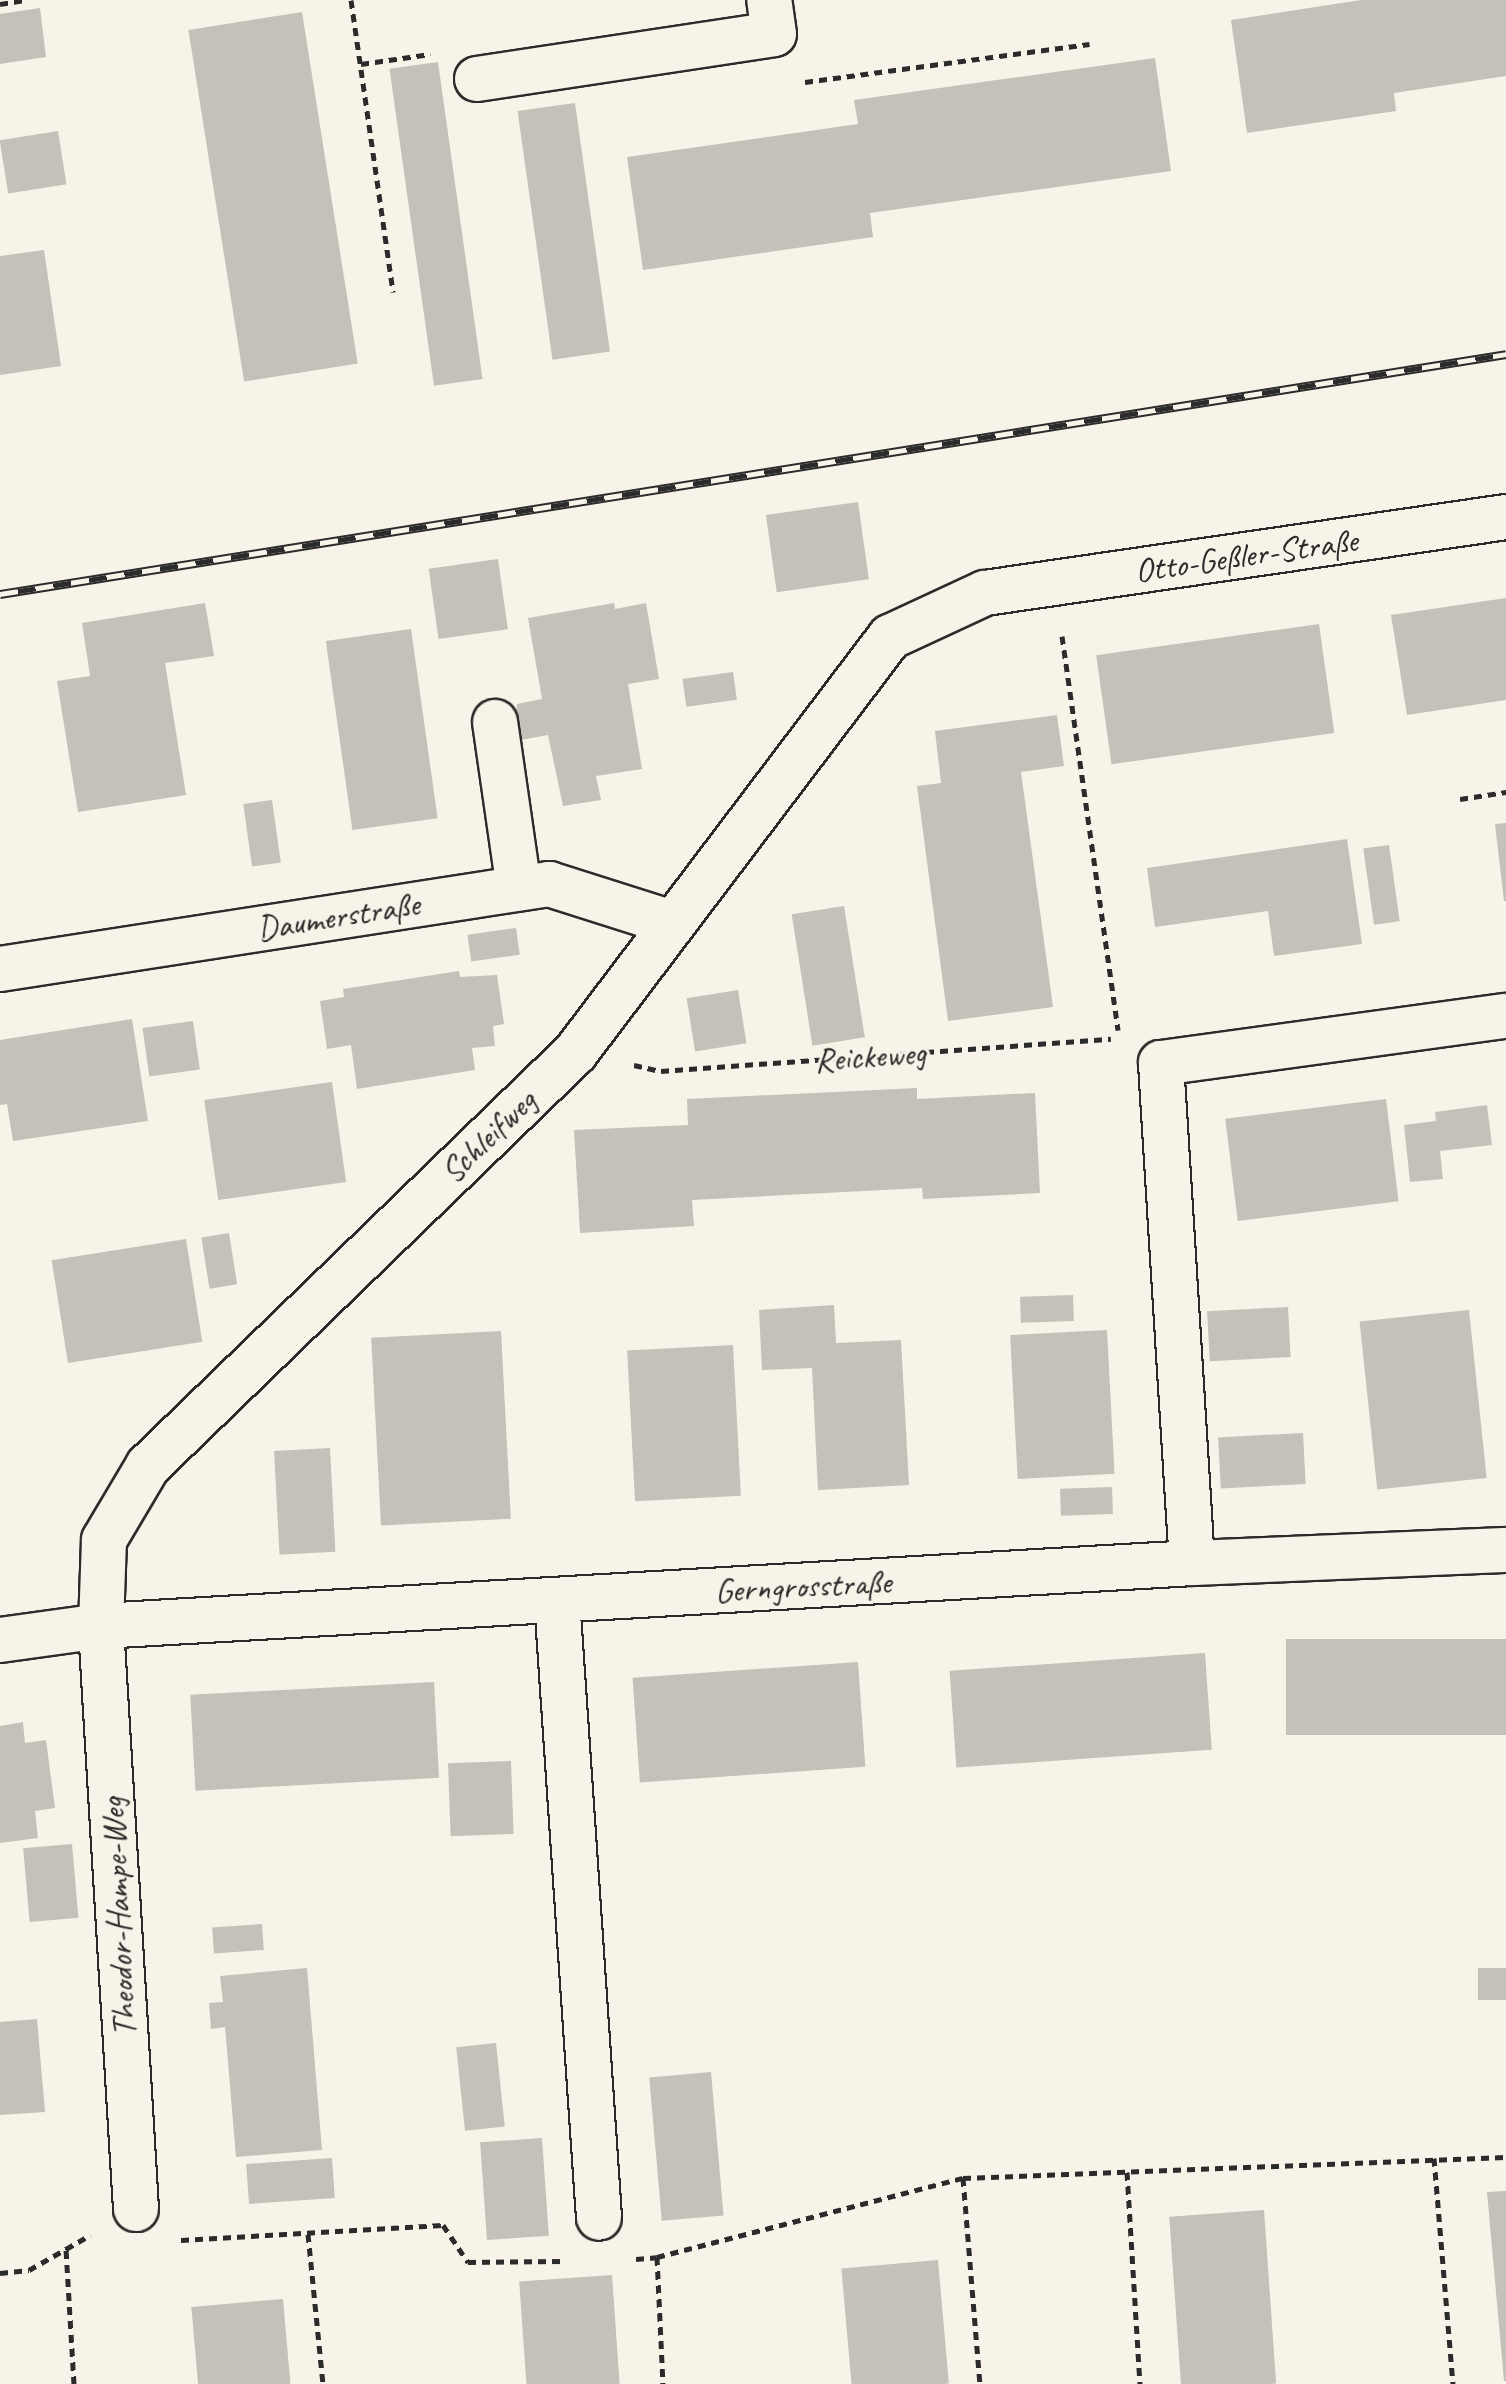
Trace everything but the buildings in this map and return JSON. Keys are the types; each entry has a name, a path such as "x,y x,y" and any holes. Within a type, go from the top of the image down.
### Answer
{"street":[{"path":"477,79 772,17"},
{"name":"Otto-Geßler-Straße","path":"985,593 1506,517"},
{"name":"Schleifweg","path":"101,1626 104,1540 148,1466 575,1053 890,637 985,593"},
{"path":"495,722 519,888"},
{"name":"Daumerstraße","path":"0,969 549,884 672,923"},
{"path":"1192,1563 1161,1063 1506,1016"},
{"name":"Gerngrosstraße","path":"101,1626 1192,1563 1506,1550"},
{"path":"557,1600 599,2218"},
{"path":"0,1640 101,1626"},
{"name":"Theodor-Hampe-Weg","path":"101,1626 136,2209"}],"path":[{"path":"0,4 25,0"},
{"path":"351,0 393,292"},
{"path":"772,17 783,84 1089,44"},
{"name":"Reickeweg","path":"575,1053 661,1071 1119,1039 1055,583"},
{"path":"1460,799 1506,792"},
{"path":"599,2218 625,2225 627,2260 657,2257 963,2178 1506,2157"},
{"path":"1434,2158 1453,2384"},
{"path":"1127,2172 1140,2384"},
{"path":"963,2178 980,2384"},
{"path":"0,2273 29,2270 136,2209 169,2240 443,2225 468,2262 579,2260"},
{"path":"308,2234 323,2384"},
{"path":"66,2249 74,2384"},
{"path":"657,2257 663,2384"}],"railway":[{"path":"0,594 1506,354"}]}
